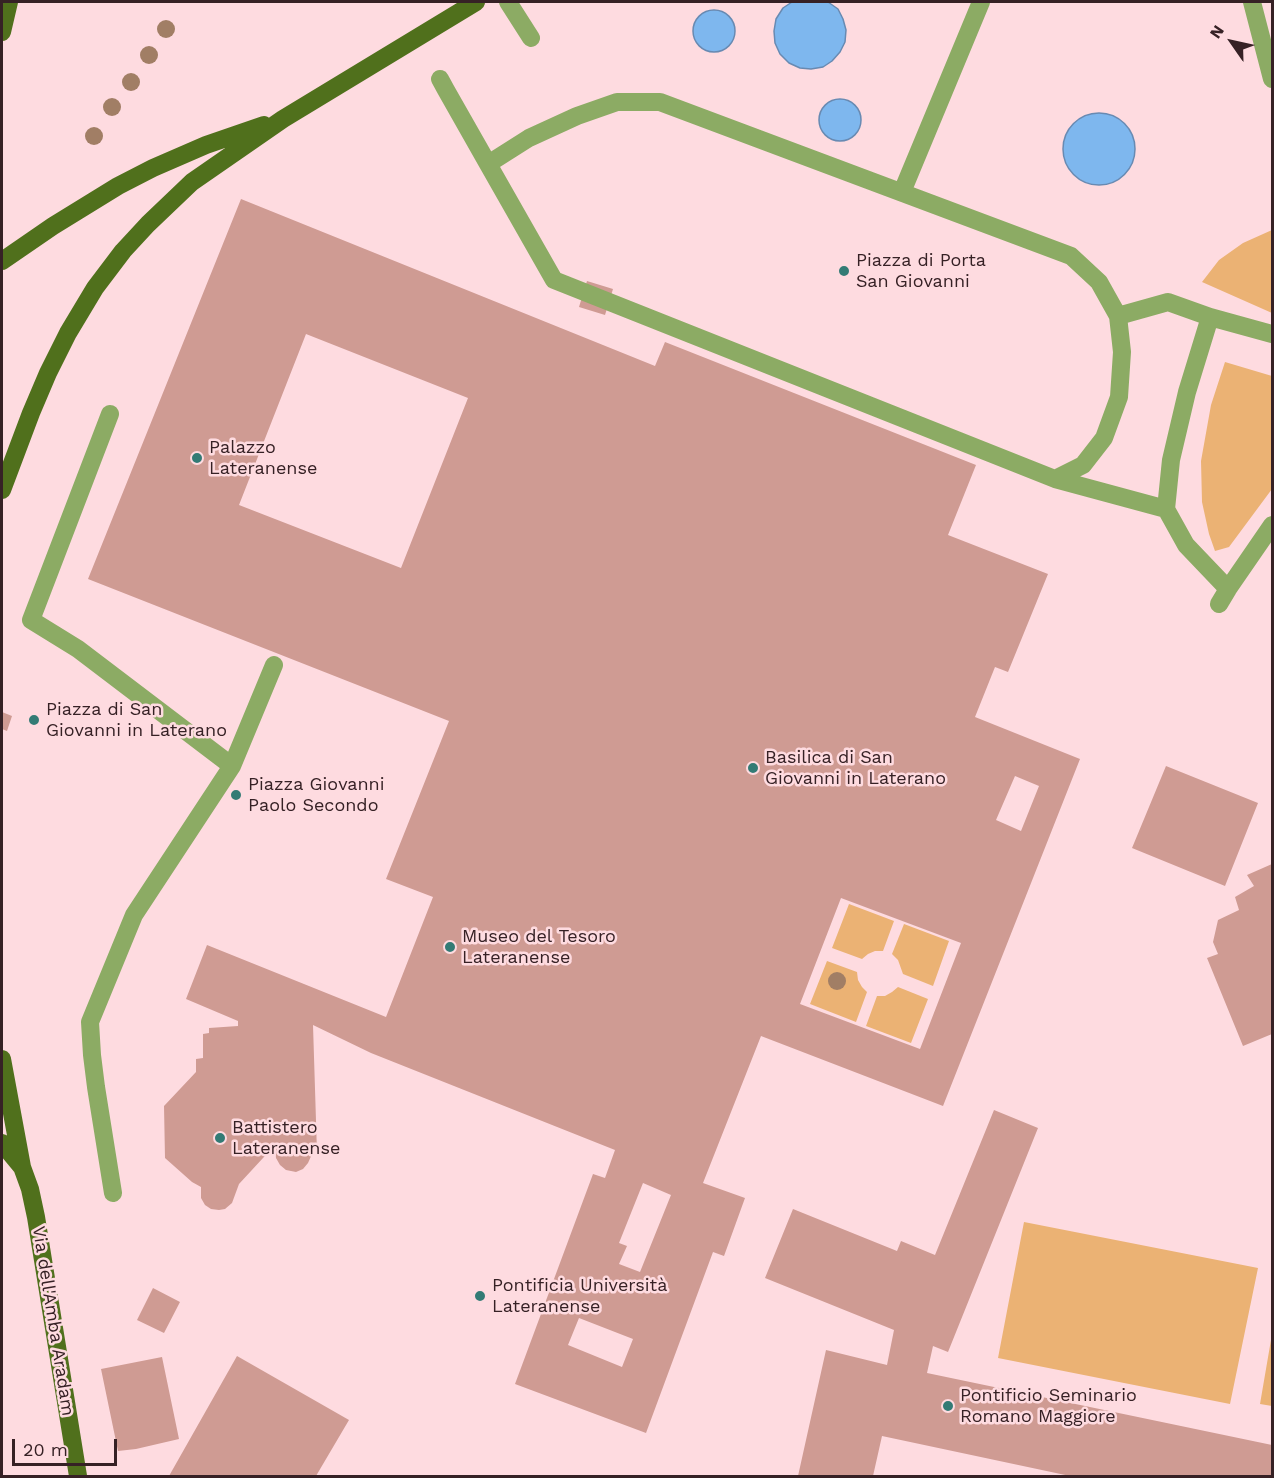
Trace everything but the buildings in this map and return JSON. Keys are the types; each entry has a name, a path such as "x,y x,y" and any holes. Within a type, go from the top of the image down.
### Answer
{"main road":[{"path":"2,32 9,2"},
{"path":"2,490 35,403 68,333 95,288 123,251 154,218 192,182 283,118 476,2"},
{"path":"2,261 62,220 153,168 206,145 283,118"},
{"path":"2,1059 22,1167"},
{"path":"2,1143 22,1167"},
{"name":"Via dell'Amba Aradam","path":"22,1167 36,1217 78,1476"}],"street":[{"path":"508,2 531,38"},
{"path":"902,192 981,2"},
{"path":"1252,2 1272,80"},
{"path":"440,79 554,280 1055,479 1166,509"},
{"path":"488,164 529,138 577,116 616,102 660,102 1071,256 1099,282 1118,316 1122,352 1119,397 1104,438 1083,465 1055,479"},
{"path":"1118,316 1168,302 1210,317 1272,334"},
{"path":"1210,317 1187,392 1170,460 1166,509 1186,545 1223,596 1272,525"},
{"path":"110,414 31,620 78,649 232,766"},
{"path":"113,1193 96,1087 90,1022 134,915 232,766 274,664"}],"shaded area":[{"path":"1272,230 1272,313 1202,282 1219,260 1243,243"},
{"path":"1225,362 1272,376 1272,489 1229,547 1215,551 1202,502 1201,461 1211,405"},
{"path":"849,904 894,921 883,951 875,951 862,959 832,948"},
{"path":"904,924 949,941 933,986 903,974 898,960 892,954"},
{"path":"827,961 857,972 858,980 867,992 856,1022 810,1004"},
{"path":"898,987 928,999 911,1043 866,1026 877,996 885,996"},
{"path":"1024,1222 1258,1268 1230,1404 998,1358"},
{"path":"1272,1334 1272,1406 1260,1404"}],"water":[{"path":"792,2 828,2 838,9 843,19 846,30 845,42 840,52 823,67 800,68 789,63 780,54 775,43 776,19 783,8"},
{"path":"714,10 722,11 729,16 734,23 734,39 729,46 722,51 714,52 706,51 699,46 694,39 693,31 694,23 699,16 706,11"},
{"path":"840,99 848,100 855,105 860,112 860,128 855,135 848,140 840,141 832,140 825,135 820,128 819,120 820,112 825,105 832,100"},
{"path":"1099,113 1119,119 1129,129 1135,149 1129,169 1119,179 1099,185 1079,179 1069,169 1063,149 1069,129 1079,119"}],"place":[{"name":"Piazza di Porta San Giovanni","path":"844,271"},
{"name":"Palazzo Lateranense","path":"197,458"},
{"name":"Piazza di San Giovanni in Laterano","path":"34,720"},
{"name":"Basilica di San Giovanni in Laterano","path":"753,768"},
{"name":"Piazza Giovanni Paolo Secondo","path":"236,795"},
{"name":"Museo del Tesoro Lateranense","path":"450,947"},
{"name":"Battistero Lateranense","path":"220,1138"},
{"name":"Pontificia Università Lateranense","path":"480,1296"},
{"name":"Pontificio Seminario Romano Maggiore","path":"948,1406"}]}
